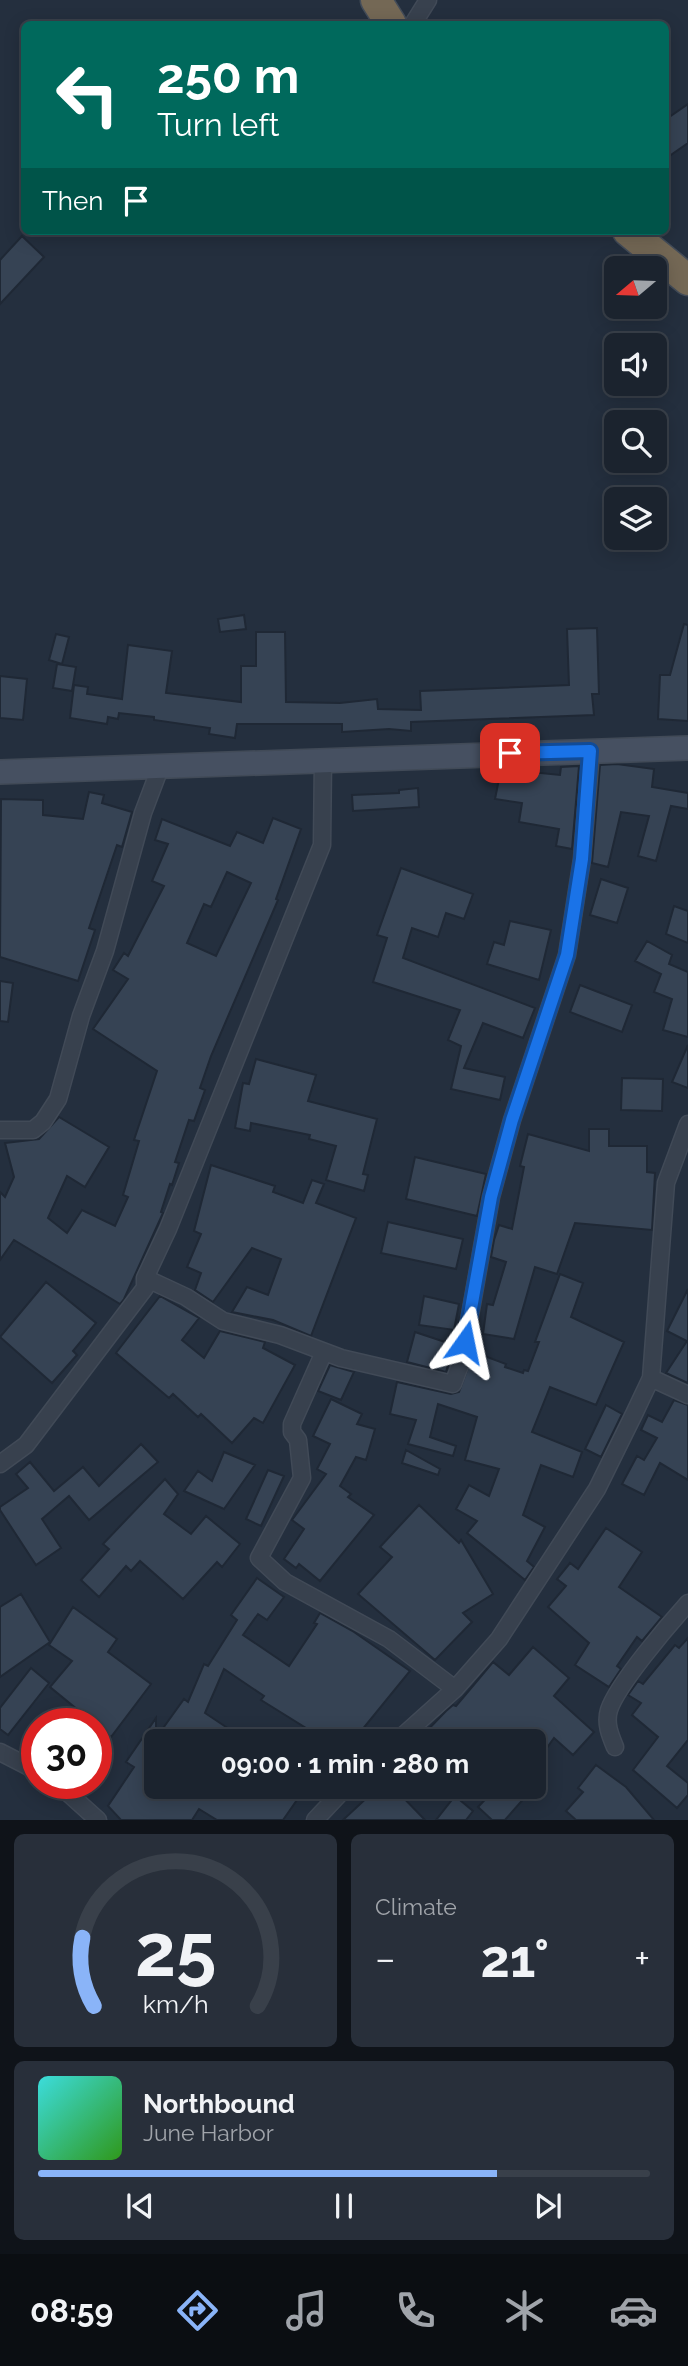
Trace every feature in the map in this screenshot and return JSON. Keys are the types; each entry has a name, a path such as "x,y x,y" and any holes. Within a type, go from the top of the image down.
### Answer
{"highway":[{"path":"376,0 389,21"},
{"path":"633,235 688,280"}],"street":[{"path":"415,21 428,0"},
{"path":"0,772 688,748"},
{"path":"145,1278 186,1297 223,1321 280,1335 324,1352 453,1384 464,1349 491,1197 512,1120 567,955 582,859 590,751"},
{"path":"0,1464 26,1445 145,1288 145,1278 322,845 323,759"},
{"path":"0,1130 33,1130 43,1122 58,1099 81,1016 106,951 143,813 160,768"},
{"path":"410,1729 455,1689 499,1639 597,1489 651,1378 666,1183 688,1124"},
{"path":"324,1352 292,1424 292,1432 299,1440 302,1478 259,1558 285,1582 389,1639 455,1689"},
{"path":"651,1378 688,1395"},
{"path":"615,1747 608,1730 609,1710 663,1631 688,1603"},
{"path":"0,1752 21,1763"},
{"path":"75,1799 98,1820"},
{"path":"314,1820 334,1799"}],"building":[{"path":"688,104 688,143 669,156 669,117"},
{"path":"22,236 44,257 0,304 0,260"},
{"path":"244,615 246,629 220,632 218,619"},
{"path":"684,624 688,625 688,721 658,719 660,675 670,675"},
{"path":"597,628 599,694 592,694 594,715 411,722 411,731 389,729 342,732 342,724 237,724 235,738 209,734 210,728 154,720 154,717 119,713 118,719 108,717 107,724 70,718 74,685 88,687 87,694 122,699 128,645 172,651 166,693 241,702 241,666 256,666 256,632 285,632 286,702 340,703 377,699 378,709 421,710 420,691 569,685 567,629"},
{"path":"56,634 69,637 62,664 49,660"},
{"path":"57,664 76,667 72,691 53,688"},
{"path":"0,676 27,679 23,720 0,718"},
{"path":"617,764 654,769 652,787 688,793 688,809 671,806 656,861 638,856 649,816 621,812 608,867 592,863 600,765"},
{"path":"579,766 572,849 556,846 559,829 519,822 522,803 495,799 501,769 560,775 561,767"},
{"path":"418,788 419,807 353,811 352,795 399,793 399,790"},
{"path":"89,792 104,795 102,803 132,812 122,847 117,845 89,928 95,930 78,981 0,957 1,799 43,800 43,815 83,819"},
{"path":"273,818 301,829 276,899 278,900 211,1056 200,1088 205,1090 194,1121 189,1120 175,1162 179,1163 161,1212 163,1213 124,1299 120,1304 14,1240 0,1260 0,1192 5,1197 14,1177 5,1143 39,1139 59,1117 109,1147 85,1187 67,1176 48,1218 67,1233 82,1210 115,1226 128,1197 123,1195 139,1141 134,1140 157,1071 93,1029 128,979 113,970 124,953 128,956 164,886 152,881 168,844 155,840 162,819 230,846 237,832 263,843","holes":["227,872 251,883 216,956 187,943 204,904 211,907"]},
{"path":"401,868 473,894 464,919 446,913 438,937 412,928 403,958 535,1008 523,1038 483,1023 464,1068 505,1077 500,1100 451,1089 461,1046 448,1040 460,1010 373,982 387,938 377,935"},
{"path":"601,879 628,888 617,923 590,915"},
{"path":"674,906 688,911 688,943 666,934"},
{"path":"510,921 551,930 539,980 487,964 494,942 504,945"},
{"path":"647,941 672,955 669,964 688,972 688,1037 663,1030 672,999 654,992 661,974 635,961"},
{"path":"0,981 13,983 8,1022 0,1021"},
{"path":"580,985 632,1005 622,1032 570,1012"},
{"path":"688,1045 688,1088 672,1082"},
{"path":"256,1059 316,1075 308,1101 377,1119 363,1174 368,1175 364,1191 326,1180 336,1146 309,1139 310,1135 251,1123 250,1131 235,1128 243,1083 249,1084"},
{"path":"622,1078 663,1079 662,1111 621,1110"},
{"path":"589,1129 609,1129 609,1146 647,1146 647,1172 655,1173 652,1230 575,1223 557,1274 535,1267 514,1339 483,1334 487,1304 493,1305 506,1262 491,1257 494,1240 499,1225 512,1229 524,1167 520,1166 528,1134 589,1151"},
{"path":"415,1157 486,1174 477,1216 406,1199"},
{"path":"211,1165 275,1186 273,1192 303,1203 312,1180 324,1184 316,1203 356,1218 311,1336 273,1320 232,1312 247,1287 268,1295 281,1259 252,1248 213,1302 195,1290 201,1273 187,1267 201,1234 194,1231"},
{"path":"388,1222 463,1239 456,1269 381,1253"},
{"path":"560,1274 583,1283 571,1317 624,1342 596,1405 550,1387 532,1432 582,1452 573,1477 541,1465 523,1515 545,1527 527,1561 534,1567 525,1580 467,1533 477,1521 456,1509 469,1485 489,1496 499,1469 465,1460 477,1417 438,1404 430,1437 456,1446 453,1456 408,1444 416,1420 390,1414 397,1382 451,1394 459,1392 474,1352 506,1364 505,1367 523,1373 524,1370 528,1371 539,1342 535,1342"},
{"path":"46,1282 96,1323 73,1351 77,1355 52,1383 0,1337"},
{"path":"688,1289 688,1383 666,1373 687,1341 667,1331"},
{"path":"160,1296 199,1318 182,1340 204,1358 220,1331 265,1342 263,1348 295,1365 263,1423 254,1418 232,1443 201,1414 198,1417 173,1394 169,1398 116,1353"},
{"path":"424,1296 459,1304 454,1330 419,1325"},
{"path":"415,1332 454,1345 446,1372 407,1362"},
{"path":"330,1365 354,1372 341,1400 318,1391"},
{"path":"331,1399 362,1414 357,1424 375,1429 366,1460 356,1457 340,1486 351,1494 348,1497 374,1515 320,1581 299,1564 296,1568 284,1559 304,1529 292,1520 326,1474 317,1469 330,1444 313,1436"},
{"path":"674,1400 688,1405 688,1480 660,1463 644,1495 622,1484 637,1456 644,1460 657,1438 641,1430 648,1415 662,1422"},
{"path":"606,1405 622,1414 601,1457 585,1449"},
{"path":"141,1444 158,1462 89,1520 69,1496 42,1519 61,1548 36,1565 0,1510 0,1507 28,1488 16,1474 30,1462 54,1491 83,1467 99,1486"},
{"path":"406,1450 440,1469 438,1475 402,1463"},
{"path":"224,1452 255,1465 224,1509 184,1491 198,1471 212,1481"},
{"path":"268,1470 284,1476 261,1526 246,1519"},
{"path":"165,1479 178,1494 164,1514 191,1534 206,1516 240,1544 222,1567 217,1562 183,1599 140,1561 131,1571 126,1566 99,1597 81,1580 109,1549 103,1544"},
{"path":"419,1505 459,1543 461,1540 493,1594 463,1613 472,1622 435,1660 358,1594 392,1557 380,1547"},
{"path":"606,1528 642,1552 619,1587 662,1617 642,1641 637,1637 617,1666 621,1669 609,1687 575,1665 589,1643 548,1607 566,1586 557,1579 570,1563 578,1569"},
{"path":"257,1578 284,1597 267,1620 258,1614 243,1635 289,1666 317,1624 314,1623 320,1613 354,1632 410,1671 363,1729 308,1729 261,1700 264,1696 224,1669 205,1713 229,1729 162,1729 184,1699 188,1702 204,1664 208,1666 237,1620 231,1615"},
{"path":"21,1594 50,1642 0,1677 0,1607"},
{"path":"73,1607 117,1639 108,1652 151,1684 112,1736 112,1708 76,1708 50,1687 72,1661 49,1645"},
{"path":"688,1638 688,1740 667,1766 688,1783 688,1795 677,1808 633,1770 658,1737 632,1715 641,1703 628,1695 638,1681 643,1684 675,1645 679,1648"},
{"path":"533,1647 569,1678 554,1696 594,1732 573,1755 554,1738 546,1749 546,1729 429,1729 453,1705 456,1706 493,1662 509,1675"},
{"path":"31,1668 49,1683 29,1708 21,1708 21,1719 8,1735 0,1729 0,1708"},
{"path":"156,1718 156,1729 148,1729"},
{"path":"144,1736 144,1799 298,1799 283,1820 217,1820 199,1809 192,1820 121,1820 108,1806 134,1767 126,1762"},
{"path":"596,1765 626,1787 654,1820 576,1820 566,1811 583,1792 578,1788"},
{"path":"366,1799 405,1799 425,1820 343,1820"},
{"path":"453,1799 459,1799 473,1811 466,1820 436,1820"},
{"path":"486,1799 523,1799 505,1820 492,1820 478,1807"}],"route":[{"path":"465,1342 491,1197 512,1120 567,955 582,859 590,751 510,753"}]}
